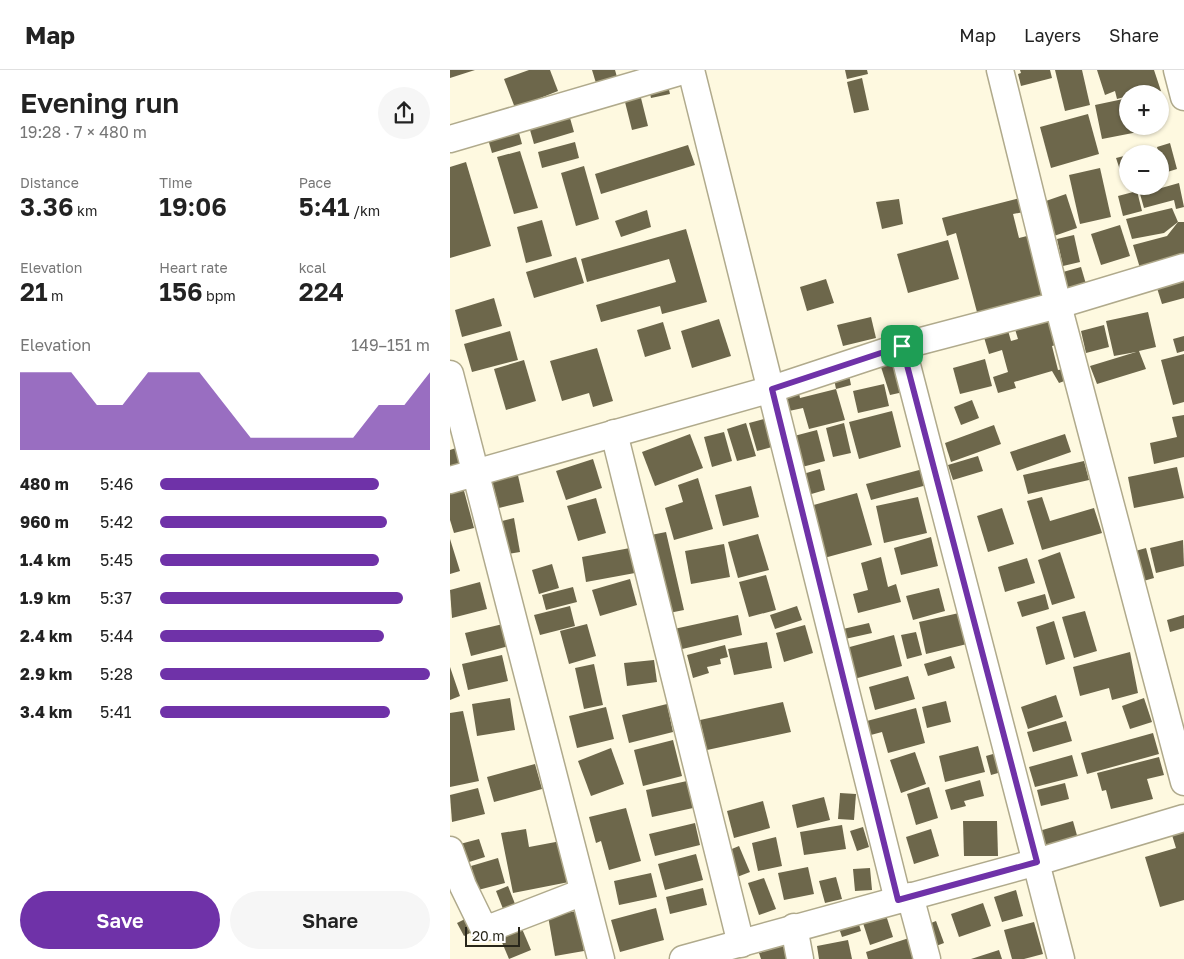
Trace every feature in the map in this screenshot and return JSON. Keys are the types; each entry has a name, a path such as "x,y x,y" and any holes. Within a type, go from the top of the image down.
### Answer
{"street":[{"path":"450,139 686,70"},
{"path":"691,70 904,898 927,959"},
{"path":"1000,70 1058,305 1184,782"},
{"path":"1177,70 1184,97"},
{"path":"450,480 772,389 902,346 1058,305 1184,267"},
{"path":"902,346 1062,959"},
{"path":"450,374 601,959"},
{"path":"614,434 741,944"},
{"path":"683,959 741,944 794,927 1037,862 1184,818"},
{"path":"450,850 457,888 483,927 486,928 583,892"},
{"path":"794,927 800,959"}],"building":[{"path":"450,70 475,70 450,78"},
{"path":"529,70 550,70 558,91 515,108 504,79"},
{"path":"592,70 615,70 617,77 596,83"},
{"path":"845,70 867,70 868,74 847,79"},
{"path":"1020,70 1050,70 1052,78 1021,86 1018,74 1021,73"},
{"path":"1055,70 1082,70 1090,105 1065,111"},
{"path":"1097,70 1154,70 1159,85 1119,85 1119,98 1117,99 1115,91 1105,95"},
{"path":"862,78 869,110 854,113 847,82"},
{"path":"667,81 670,94 651,98 648,85"},
{"path":"639,90 648,126 632,130 623,94"},
{"path":"1119,100 1119,135 1123,135 1102,139 1095,105"},
{"path":"568,111 574,132 534,144 528,123"},
{"path":"1088,114 1099,154 1051,168 1040,127"},
{"path":"516,122 522,144 492,153 486,132"},
{"path":"575,142 579,158 542,168 538,152"},
{"path":"1170,143 1177,169 1169,171 1169,145 1164,145"},
{"path":"688,145 695,165 601,194 595,174"},
{"path":"520,151 538,208 514,214 497,157"},
{"path":"466,162 491,246 450,258 450,167"},
{"path":"584,166 599,219 576,226 561,173"},
{"path":"1100,168 1111,217 1080,224 1069,175"},
{"path":"1179,183 1184,207 1176,209 1174,200 1144,208 1140,195 1169,195 1169,186"},
{"path":"1066,194 1077,228 1054,236 1043,202"},
{"path":"1138,195 1142,211 1123,216 1118,196"},
{"path":"1020,198 1024,212 1013,214 1019,238 1031,235 1047,298 978,316 956,233 947,236 942,218"},
{"path":"899,199 903,224 882,229 876,202"},
{"path":"1172,208 1178,222 1164,233 1132,239 1126,219"},
{"path":"647,210 651,227 621,237 615,221"},
{"path":"542,220 552,256 526,263 517,227"},
{"path":"1178,222 1184,222 1184,264 1140,268 1133,245 1167,236"},
{"path":"1120,225 1130,256 1101,265 1091,234"},
{"path":"686,229 707,302 662,314 660,306 601,322 596,305 676,282 669,259 587,282 581,259"},
{"path":"1074,235 1080,262 1063,266 1057,239"},
{"path":"948,240 959,279 908,293 897,254"},
{"path":"576,257 584,283 534,298 526,272"},
{"path":"1081,267 1086,284 1068,290 1063,272"},
{"path":"826,279 834,303 807,311 800,287"},
{"path":"1184,280 1184,298 1162,304 1157,288"},
{"path":"494,298 502,326 462,337 455,310"},
{"path":"1148,312 1156,347 1139,351 1146,369 1097,384 1090,366 1136,352 1114,356 1106,321"},
{"path":"1054,314 1063,343 1052,346 1058,370 1064,369 1067,380 1059,383 1052,371 1014,382 1016,388 998,393 993,377 1008,372 1002,350 989,354 983,334 1007,327 1011,341 1018,339 1014,326"},
{"path":"871,317 876,338 843,346 837,325"},
{"path":"719,319 731,356 692,368 681,331"},
{"path":"663,322 671,349 645,357 637,330"},
{"path":"1104,325 1109,347 1086,353 1081,331"},
{"path":"510,331 518,360 472,372 464,344"},
{"path":"1184,336 1184,351 1177,353 1173,339"},
{"path":"597,348 613,401 593,407 589,393 562,401 550,361"},
{"path":"1184,354 1184,402 1173,405 1161,360"},
{"path":"985,359 992,386 960,394 953,368"},
{"path":"524,360 536,401 506,410 494,369"},
{"path":"898,362 908,391 890,395 881,367"},
{"path":"849,375 851,385 836,389 834,379"},
{"path":"884,384 889,406 858,413 853,391"},
{"path":"798,388 800,398 836,389 845,420 809,429 803,408 789,411 784,392"},
{"path":"972,400 979,418 961,425 954,407"},
{"path":"892,411 901,447 859,459 849,422"},
{"path":"1184,415 1184,457 1154,464 1150,443 1177,437 1172,417"},
{"path":"764,419 772,447 757,451 749,423"},
{"path":"746,423 756,456 737,461 727,429"},
{"path":"844,423 851,453 833,457 826,428"},
{"path":"994,425 1001,444 951,462 945,443"},
{"path":"817,430 825,461 802,467 794,436"},
{"path":"724,432 732,461 712,467 704,437"},
{"path":"690,434 703,468 655,486 642,452"},
{"path":"1065,434 1071,452 1017,471 1010,452"},
{"path":"456,448 463,467 450,470 450,450"},
{"path":"978,456 983,471 953,480 948,465"},
{"path":"593,459 602,488 566,500 556,471"},
{"path":"1084,461 1089,480 1028,494 1023,475"},
{"path":"1177,467 1184,498 1134,508 1128,477"},
{"path":"820,469 825,490 808,495 803,474"},
{"path":"923,469 927,485 871,500 866,484"},
{"path":"517,471 524,502 499,508 491,477"},
{"path":"698,478 713,529 674,540 665,508 683,502 678,485"},
{"path":"751,486 759,517 723,526 715,495"},
{"path":"463,487 474,528 454,533 450,520 450,490"},
{"path":"857,493 872,545 824,558 810,506"},
{"path":"918,497 927,533 884,543 876,506"},
{"path":"1042,497 1050,521 1094,508 1102,533 1042,550 1027,501"},
{"path":"596,498 606,533 578,541 567,506"},
{"path":"1002,508 1014,544 988,552 977,516"},
{"path":"514,518 520,552 508,554 502,521"},
{"path":"666,532 684,610 669,613 651,535"},
{"path":"758,534 769,570 738,578 728,542"},
{"path":"931,537 938,566 901,575 894,548"},
{"path":"450,539 460,571 450,574"},
{"path":"1183,540 1184,566 1156,573 1150,548"},
{"path":"724,544 730,577 691,584 685,551"},
{"path":"630,548 635,573 586,582 582,557"},
{"path":"1146,548 1154,578 1140,582 1132,552"},
{"path":"1060,552 1075,598 1052,605 1038,560"},
{"path":"881,557 888,587 896,584 901,602 858,613 853,594 868,590 861,563"},
{"path":"1027,558 1035,583 1005,592 998,567"},
{"path":"552,564 559,588 539,594 532,570"},
{"path":"766,575 776,610 749,617 739,582"},
{"path":"630,579 637,605 600,616 592,590"},
{"path":"480,582 487,609 452,618 450,590"},
{"path":"573,587 577,602 546,610 542,595"},
{"path":"939,588 945,611 913,620 906,596"},
{"path":"1045,594 1049,609 1022,617 1017,602"},
{"path":"570,606 575,626 540,635 534,615"},
{"path":"797,606 802,620 775,629 770,615"},
{"path":"1085,611 1097,651 1074,658 1062,617"},
{"path":"959,613 967,644 926,654 919,622"},
{"path":"738,615 742,635 678,650 674,629"},
{"path":"1184,615 1184,628 1170,632 1167,620"},
{"path":"1054,621 1065,659 1046,665 1036,627"},
{"path":"869,623 872,633 845,639 843,629"},
{"path":"503,624 509,646 471,656 465,633"},
{"path":"587,624 596,656 569,664 560,631"},
{"path":"805,625 813,653 784,662 776,633"},
{"path":"916,632 922,655 907,659 901,635"},
{"path":"894,635 902,666 854,679 846,648"},
{"path":"767,642 772,668 734,675 728,649"},
{"path":"725,645 728,657 720,659 721,664 707,667 709,673 693,678 687,655"},
{"path":"1130,652 1138,693 1112,700 1109,688 1080,696 1073,667"},
{"path":"502,655 508,681 468,690 462,664"},
{"path":"951,656 955,668 928,676 924,664"},
{"path":"654,660 657,682 627,686 624,663"},
{"path":"594,664 603,705 584,709 575,668"},
{"path":"450,667 460,696 450,700"},
{"path":"908,676 915,699 875,710 869,687"},
{"path":"1056,695 1063,717 1028,729 1021,707"},
{"path":"510,698 515,730 477,736 472,704"},
{"path":"1144,698 1152,722 1130,729 1122,706"},
{"path":"946,701 951,722 927,728 922,707"},
{"path":"783,702 791,732 707,750 700,720"},
{"path":"667,704 673,732 629,743 622,715"},
{"path":"606,707 614,739 577,748 569,716"},
{"path":"916,708 925,743 888,753 882,732 867,736 863,722"},
{"path":"463,711 479,781 450,787 450,713"},
{"path":"1066,721 1072,741 1033,752 1027,732"},
{"path":"1153,733 1159,754 1087,774 1081,753"},
{"path":"673,740 682,776 643,786 634,750"},
{"path":"978,746 985,772 945,782 939,756"},
{"path":"611,748 624,784 591,796 578,761"},
{"path":"915,752 926,784 901,793 890,760"},
{"path":"1000,752 1005,771 991,775 986,756"},
{"path":"1072,755 1078,776 1035,787 1029,767"},
{"path":"1159,757 1164,775 1147,779 1153,799 1111,809 1106,790 1102,791 1097,773"},
{"path":"535,764 542,789 494,802 487,777"},
{"path":"980,780 984,796 964,801 966,806 951,810 945,790"},
{"path":"687,781 693,808 652,817 646,790"},
{"path":"1065,783 1069,799 1041,806 1037,790"},
{"path":"929,787 938,818 916,825 907,794"},
{"path":"478,788 485,814 452,822 450,795"},
{"path":"840,793 856,794 854,820 838,819"},
{"path":"824,797 830,820 797,828 792,805"},
{"path":"763,801 770,828 734,838 727,811"},
{"path":"626,808 641,861 609,870 601,841 596,843 589,817"},
{"path":"963,821 997,821 998,856 964,856"},
{"path":"1073,821 1078,839 1044,849 1039,831"},
{"path":"695,823 700,845 655,856 649,834"},
{"path":"842,825 846,849 804,855 800,832"},
{"path":"863,827 869,847 857,851 850,831"},
{"path":"526,829 529,847 561,841 569,882 513,893 501,833"},
{"path":"931,829 939,856 914,864 906,837"},
{"path":"1184,832 1184,900 1160,907 1145,857 1176,848 1172,835"},
{"path":"776,837 782,866 758,871 752,843"},
{"path":"479,839 485,857 466,863 460,844"},
{"path":"739,846 750,872 737,877 727,851"},
{"path":"696,854 703,880 665,890 658,864"},
{"path":"498,858 505,883 478,890 471,866"},
{"path":"808,867 814,894 784,900 778,873"},
{"path":"870,868 872,890 855,891 853,869"},
{"path":"651,873 657,897 619,905 614,881"},
{"path":"836,877 842,899 825,903 819,881"},
{"path":"764,878 776,909 759,915 748,883"},
{"path":"508,886 517,909 505,914 496,891"},
{"path":"703,888 707,905 670,914 666,897"},
{"path":"1016,890 1023,916 1002,922 994,897"},
{"path":"983,903 991,926 959,937 951,914"},
{"path":"656,908 664,940 620,952 611,920"},
{"path":"577,911 584,951 555,956 548,916"},
{"path":"473,915 480,928 464,936 457,923"},
{"path":"886,915 893,937 870,945 863,923"},
{"path":"857,918 861,931 842,937 838,925"},
{"path":"936,921 944,943 928,949 921,927"},
{"path":"1034,922 1043,954 1024,959 1012,959 1004,930"},
{"path":"520,924 531,950 509,959 498,933"},
{"path":"909,938 914,959 868,959 866,952"},
{"path":"848,940 852,959 819,959 817,946"},
{"path":"786,945 789,959 761,959 759,953"},
{"path":"999,950 1002,959 971,959"}],"route":[{"path":"902,346 1037,862 898,900 772,389 902,346"}]}
